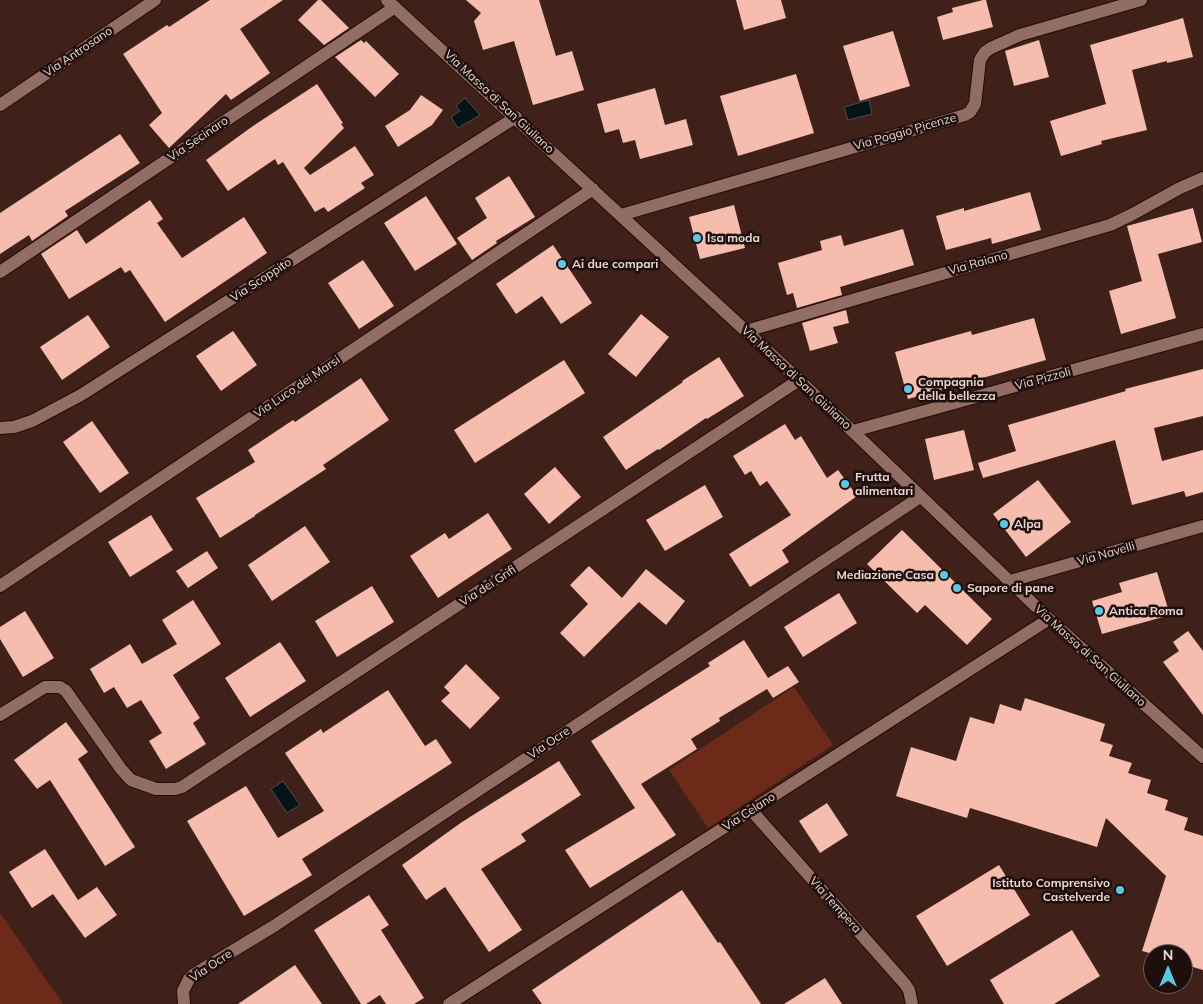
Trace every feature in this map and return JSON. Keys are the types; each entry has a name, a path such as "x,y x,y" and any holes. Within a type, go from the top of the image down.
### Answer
{"street":[{"name":"Via Antrosano","path":"0,105 155,0"},
{"name":"Via Poggio Picenze","path":"621,215 965,115 970,112 975,104 980,60 985,52 1020,35 1141,0"},
{"name":"Via Massa di San Giuliano","path":"391,4 799,380 1049,619 1198,746 1203,757"},
{"name":"Via Secinaro","path":"0,272 391,4"},
{"name":"Via Scoppito","path":"0,428 14,427 32,421 81,396 516,118"},
{"name":"Via Raiano","path":"746,331 1110,225 1203,178"},
{"name":"Via Luco dei Marsi","path":"0,586 593,189"},
{"name":"Via Pizzoli","path":"853,431 1203,334"},
{"name":"Via dei Grifi","path":"0,715 44,687 60,687 66,691 126,775 132,780 156,789 174,789 189,783 799,380"},
{"name":"Via Ocre","path":"184,998 189,979 194,975 283,920 920,497"},
{"name":"Via Navelli","path":"1010,581 1203,526"},
{"name":"Via Celano","path":"449,1004 1049,619"},
{"name":"Via Tempera","path":"751,810 905,984 912,997 912,1004"}],"shaded area":[{"path":"465,98 480,115 458,128 451,117 460,111 456,106"},
{"path":"869,100 872,114 848,120 844,107"},
{"path":"794,687 833,745 708,828 669,770"},
{"path":"283,781 300,805 287,813 271,789"},
{"path":"0,913 63,1004 0,1004"}],"building":[{"path":"210,0 283,0 240,29 270,73 231,100 226,94 169,148 149,125 162,113 123,54"},
{"path":"318,0 321,0 349,28 324,45 298,20"},
{"path":"466,0 539,0 556,56 572,51 584,90 533,105 514,41 483,50 474,21 481,13"},
{"path":"736,0 781,0 786,18 744,30"},
{"path":"986,0 993,27 943,40 937,17 953,12 952,8"},
{"path":"1183,18 1193,57 1167,63 1167,61 1132,70 1147,130 1101,141 1102,144 1061,156 1050,121 1106,104 1090,45"},
{"path":"893,31 910,86 860,101 843,46"},
{"path":"361,40 364,43 366,41 399,74 375,97 335,57"},
{"path":"1039,40 1049,77 1014,86 1005,51"},
{"path":"796,74 814,133 738,156 720,96"},
{"path":"317,84 343,123 341,124 344,128 304,168 310,175 355,146 374,175 361,183 365,188 328,212 324,207 315,212 283,162 278,165 275,159 228,191 206,160 253,126"},
{"path":"655,88 665,125 686,119 693,145 640,159 635,140 623,143 619,129 605,133 597,104"},
{"path":"421,95 443,110 432,125 398,147 385,126 410,110"},
{"path":"120,134 140,163 65,211 68,216 32,241 29,235 0,254 0,213"},
{"path":"509,176 535,217 496,241 497,243 472,260 457,238 487,218 475,198"},
{"path":"1030,192 1041,230 992,244 991,238 946,250 936,216 964,208 964,211"},
{"path":"426,196 457,244 415,271 384,223"},
{"path":"150,200 163,219 157,223 182,258 244,217 267,253 165,322 130,270 125,273 121,267 69,299 41,254 77,230 86,244"},
{"path":"734,205 745,248 700,259 689,217"},
{"path":"1193,208 1202,242 1158,254 1176,318 1121,334 1109,291 1142,281 1127,226"},
{"path":"903,229 914,265 840,287 842,295 797,308 793,293 787,295 778,263 822,250 820,241 841,235 844,246"},
{"path":"553,245 592,303 561,324 542,296 516,314 496,284"},
{"path":"363,260 394,306 359,329 328,283"},
{"path":"846,310 849,323 833,327 838,343 810,351 802,323"},
{"path":"641,314 669,337 636,377 608,354"},
{"path":"88,315 110,347 62,380 40,347"},
{"path":"1034,318 1046,360 908,399 895,352 971,331 972,335"},
{"path":"233,331 257,365 221,391 196,356"},
{"path":"719,357 744,396 706,418 626,470 603,437"},
{"path":"564,360 585,393 475,463 454,430"},
{"path":"1203,369 1203,416 1154,428 1162,461 1203,450 1203,492 1186,497 1184,491 1132,505 1115,440 983,478 978,463 1016,451 1008,425 1126,391 1125,389"},
{"path":"361,378 389,420 323,465 326,469 220,538 196,498 255,462 248,450 293,420 295,422"},
{"path":"92,421 129,473 100,493 63,442"},
{"path":"785,424 795,440 801,436 827,478 838,470 857,496 782,550 789,562 750,587 729,554 791,515 767,481 760,486 751,471 745,475 733,456"},
{"path":"964,430 974,470 934,480 925,439"},
{"path":"555,467 581,497 549,524 524,494"},
{"path":"1038,480 1071,522 1026,557 993,514"},
{"path":"705,485 723,517 665,551 646,520"},
{"path":"488,513 512,549 438,598 410,556 445,533 449,539"},
{"path":"151,515 173,550 130,577 108,542"},
{"path":"305,526 330,562 272,601 248,565"},
{"path":"902,530 992,619 967,645 925,605 917,613 867,564"},
{"path":"207,551 218,568 188,588 176,571"},
{"path":"589,566 622,598 646,569 685,601 666,625 639,602 584,657 560,633 588,604 570,585"},
{"path":"1157,572 1170,615 1102,634 1092,601 1122,592 1119,583"},
{"path":"372,586 394,622 337,657 315,621"},
{"path":"839,593 857,623 803,657 784,627"},
{"path":"193,600 221,644 173,675 200,718 193,723 206,744 166,769 149,741 162,733 141,700 127,708 114,687 104,693 90,669 130,644 142,664 177,644 162,620"},
{"path":"25,611 54,658 23,677 0,639 0,627"},
{"path":"1188,631 1203,651 1203,715 1163,662 1179,651 1173,642"},
{"path":"744,640 768,678 788,666 799,682 773,698 767,689 719,718 720,721 691,739 697,749 641,784 676,835 590,888 565,850 635,808 591,741 710,666 708,663"},
{"path":"280,642 306,681 250,717 225,678"},
{"path":"466,664 500,698 470,729 441,701 450,693 444,687"},
{"path":"388,690 425,746 436,739 452,763 302,859 312,875 244,916 187,821 246,786 278,838 324,811 285,753 321,729 323,733"},
{"path":"1025,698 1105,724 1100,741 1113,745 1109,756 1132,763 1128,773 1151,780 1147,793 1168,800 1165,810 1188,818 1184,830 1203,836 1203,970 1193,967 1193,944 1144,944 1166,876 1106,818 1097,847 970,808 967,818 896,796 911,747 956,761 970,717 994,724 1000,704 1021,711"},
{"path":"66,722 88,752 78,759 135,847 105,866 50,780 37,789 14,760"},
{"path":"559,761 581,795 521,834 526,841 481,869 522,930 489,952 445,887 426,900 402,865 462,822"},
{"path":"827,803 848,835 820,853 799,821"},
{"path":"45,849 78,900 97,887 117,915 85,938 53,894 32,908 9,872"},
{"path":"999,865 1030,915 947,966 916,916"},
{"path":"682,890 718,943 720,942 761,1004 542,1004 532,990"},
{"path":"369,895 389,925 381,930 424,998 414,1004 386,1004 380,995 366,1004 361,1004 314,930"},
{"path":"1072,930 1100,976 1054,1004 1004,1004 990,980"},
{"path":"295,965 322,1004 238,1004"},
{"path":"825,978 842,1004 784,1004"}],"place":[{"name":"Isa moda","path":"697,238"},
{"name":"Ai due compari","path":"562,264"},
{"name":"Compagnia della bellezza","path":"908,389"},
{"name":"Frutta alimentari","path":"845,484"},
{"name":"Alpa","path":"1004,524"},
{"name":"Mediazione Casa","path":"944,575"},
{"name":"Sapore di pane","path":"957,588"},
{"name":"Antica Roma","path":"1099,611"},
{"name":"Istituto Comprensivo Castelverde","path":"1120,890"}]}
